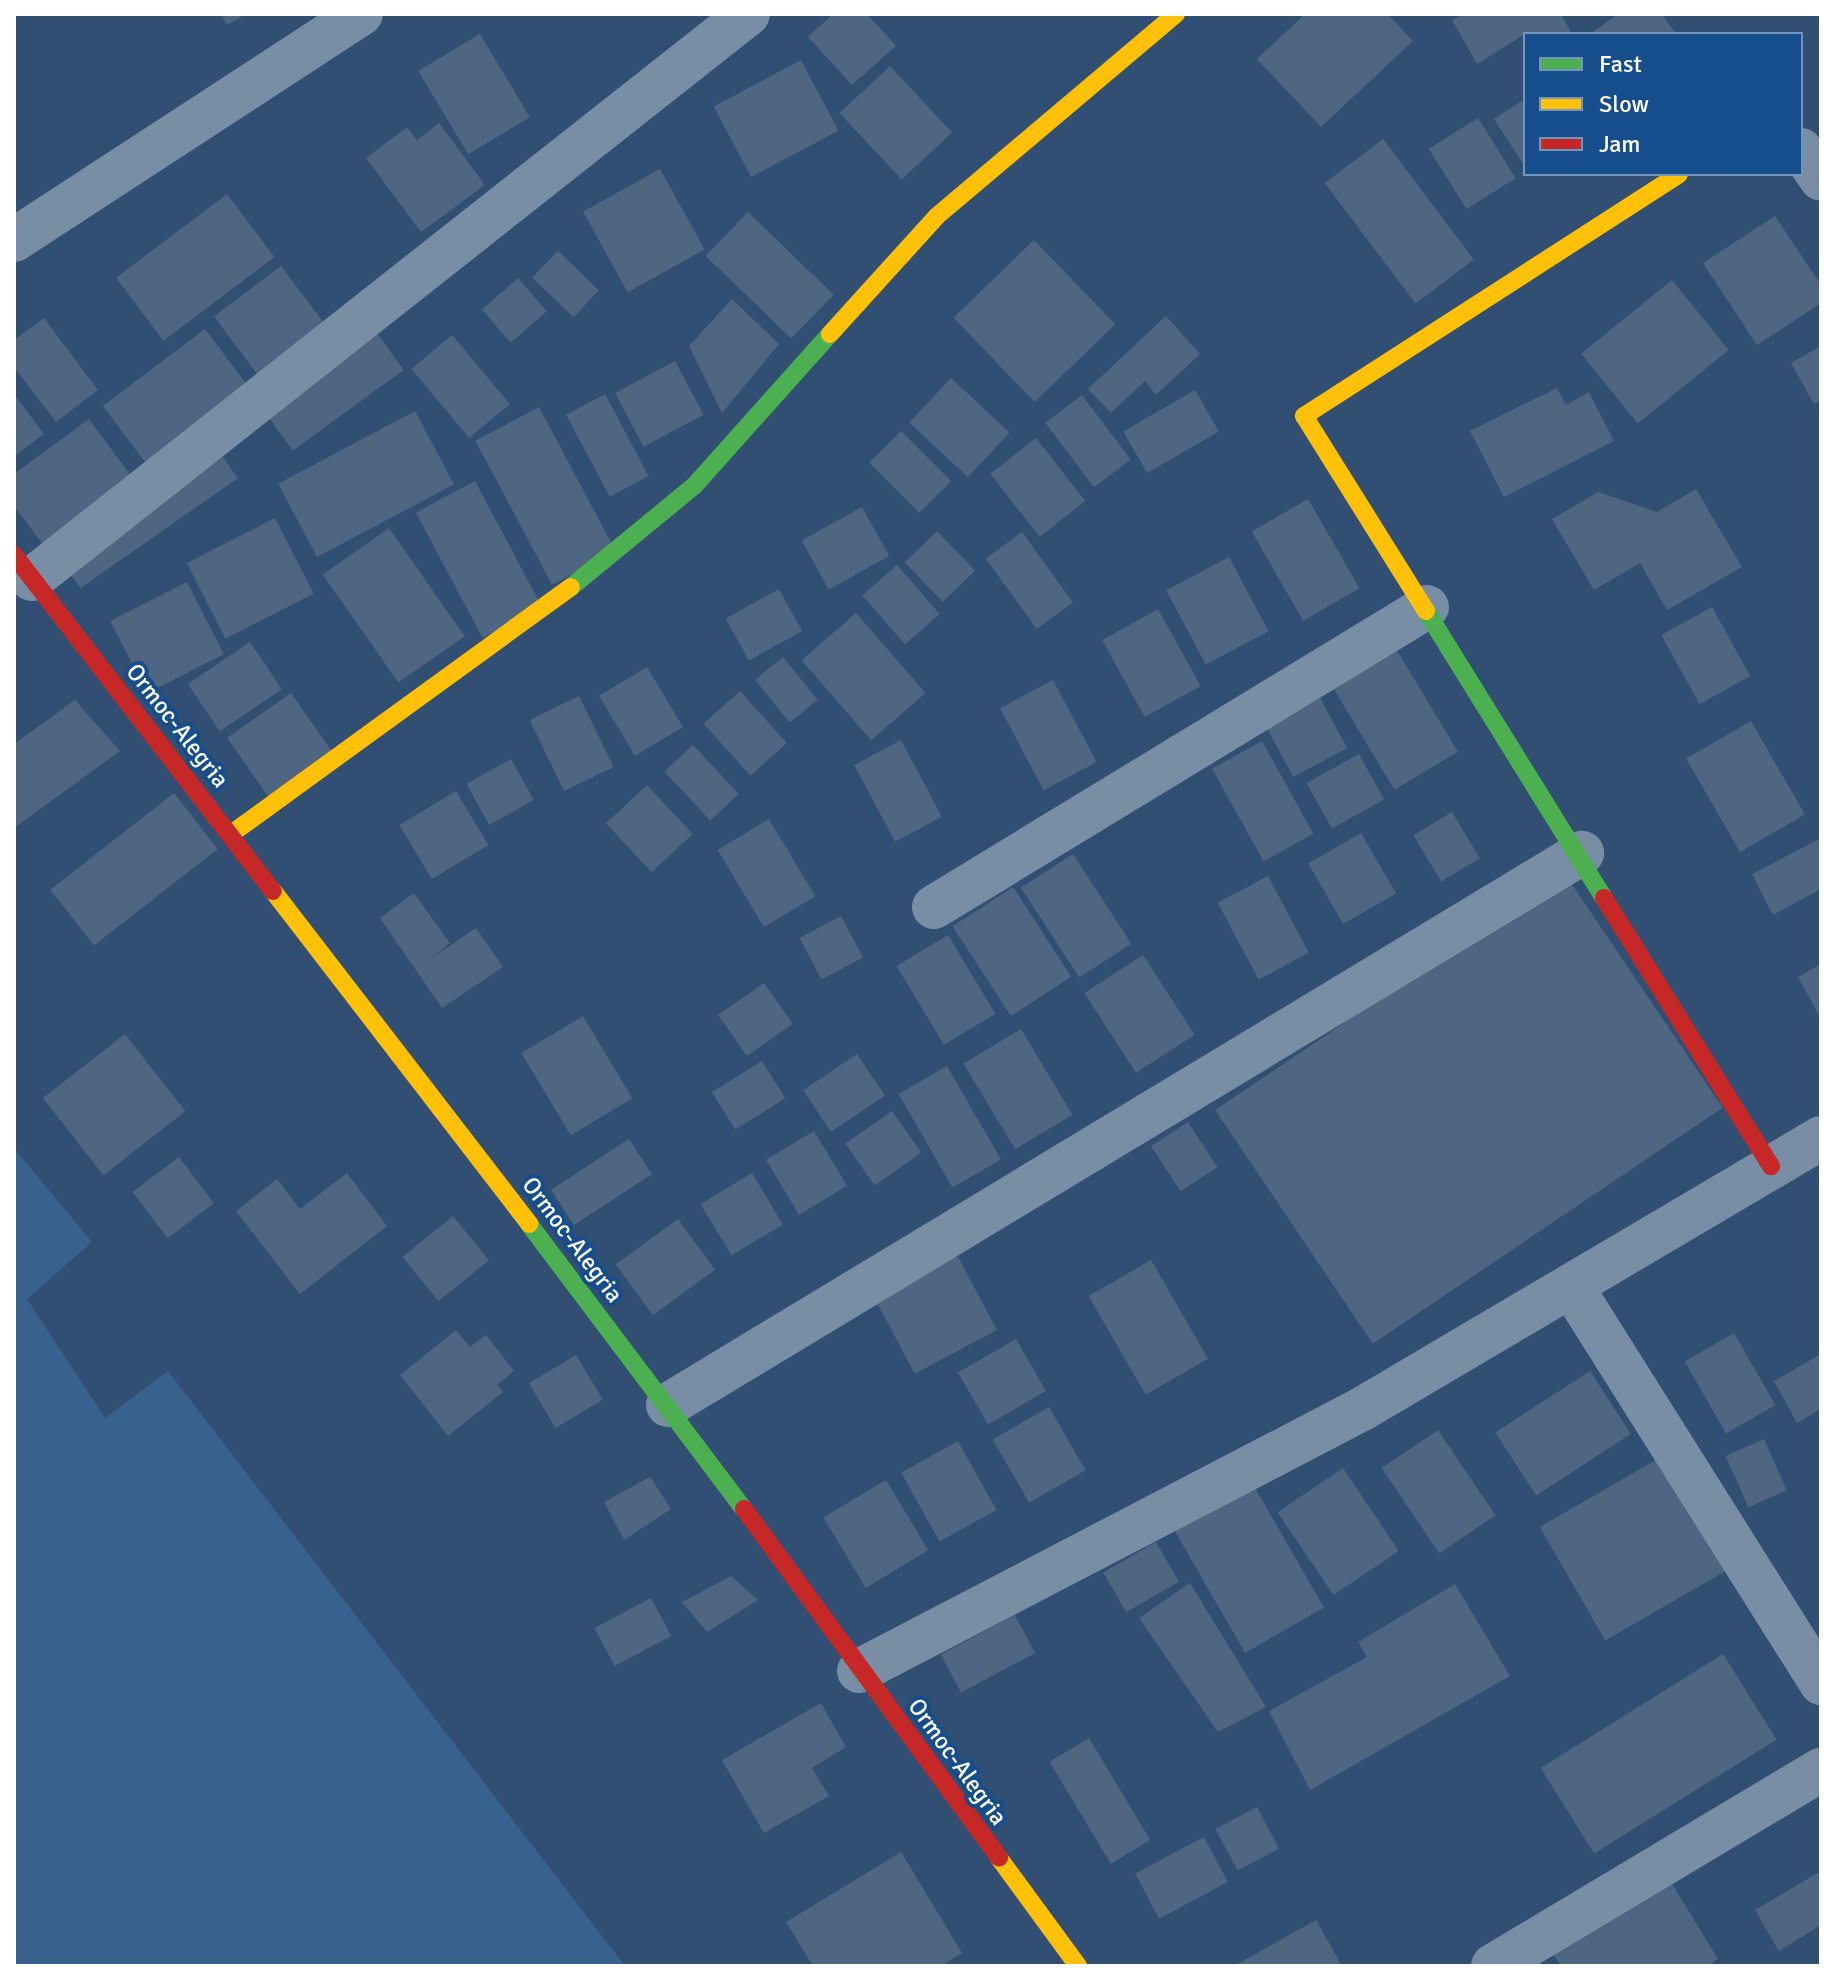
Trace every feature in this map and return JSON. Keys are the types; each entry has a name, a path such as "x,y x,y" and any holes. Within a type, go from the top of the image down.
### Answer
{"street":[{"path":"14,240 361,14"},
{"path":"23,567 748,14"},
{"path":"231,834 627,546 694,486 937,216 1176,14"},
{"path":"1803,153 1821,179"},
{"path":"1676,176 1304,416 1582,853 1771,1166"},
{"name":"Ormoc-Alegria","path":"23,567 668,1405 859,1671 1078,1966"},
{"path":"934,907 1427,607"},
{"path":"668,1405 1582,853"},
{"path":"859,1671 1362,1409 1573,1289 1821,1138"},
{"path":"1573,1289 1821,1683"},
{"path":"1493,1966 1821,1770"}],"water":[{"path":"14,1148 92,1242 27,1299 105,1418 168,1371 625,1966 14,1966"}],"building":[{"path":"221,14 246,14 227,25"},
{"path":"833,14 867,14 896,46 852,85 808,37"},
{"path":"1305,14 1388,14 1413,41 1321,127 1257,59"},
{"path":"1463,14 1561,14 1571,32 1523,32 1523,35 1477,64 1452,20"},
{"path":"1618,14 1662,14 1675,32 1593,32"},
{"path":"480,34 530,117 468,154 418,71"},
{"path":"801,60 839,131 751,177 714,106"},
{"path":"890,66 952,133 902,180 840,113"},
{"path":"1522,101 1523,164 1494,119"},
{"path":"1478,118 1516,178 1466,209 1429,149"},
{"path":"439,123 485,185 421,232 366,158 407,127 417,140"},
{"path":"1383,139 1474,260 1416,304 1325,183"},
{"path":"660,169 705,249 628,292 583,212"},
{"path":"227,194 275,257 164,341 116,278"},
{"path":"748,212 834,295 791,339 706,256"},
{"path":"1775,216 1821,285 1821,303 1757,345 1703,263"},
{"path":"1034,240 1115,324 1035,402 953,318"},
{"path":"558,251 599,291 573,317 532,278"},
{"path":"281,266 326,325 258,376 214,317"},
{"path":"518,278 547,311 511,343 482,309"},
{"path":"1672,280 1729,350 1638,424 1581,354"},
{"path":"732,299 779,344 722,413 689,346"},
{"path":"1166,316 1200,354 1156,395 1145,381 1111,413 1088,389"},
{"path":"44,318 98,390 56,422 14,367 14,340"},
{"path":"205,329 254,394 152,471 103,406"},
{"path":"376,332 404,370 293,451 265,413"},
{"path":"452,335 510,404 469,438 411,369"},
{"path":"1821,346 1821,400 1814,404 1791,363"},
{"path":"675,361 704,415 644,447 615,393"},
{"path":"951,378 1010,433 968,477 909,423"},
{"path":"1557,388 1566,405 1589,392 1614,441 1504,497 1470,431"},
{"path":"1195,390 1219,432 1147,473 1123,432"},
{"path":"14,394 44,434 14,456"},
{"path":"605,394 649,476 610,497 566,415"},
{"path":"1082,395 1131,460 1094,487 1045,423"},
{"path":"539,407 616,551 552,585 475,441"},
{"path":"415,411 454,484 317,557 278,484"},
{"path":"89,419 137,484 48,551 14,506 14,474"},
{"path":"901,431 951,481 919,513 869,463"},
{"path":"1036,438 1085,501 1040,537 990,474"},
{"path":"216,447 238,478 81,588 59,557"},
{"path":"475,481 542,606 483,638 416,512"},
{"path":"1696,489 1742,567 1667,610 1640,563 1594,590 1552,519 1598,492 1657,512"},
{"path":"1308,499 1360,588 1303,621 1252,532"},
{"path":"862,507 889,556 829,589 802,540"},
{"path":"275,518 314,594 225,639 187,563"},
{"path":"389,528 465,636 398,683 323,574"},
{"path":"937,531 975,571 943,602 905,562"},
{"path":"1022,532 1073,602 1037,629 986,558"},
{"path":"1229,557 1268,631 1206,665 1166,590"},
{"path":"897,565 940,614 905,644 862,595"},
{"path":"187,582 224,654 147,693 110,621"},
{"path":"779,589 802,631 749,661 726,619"},
{"path":"1712,607 1750,676 1700,704 1661,635"},
{"path":"1158,609 1201,686 1145,717 1102,640"},
{"path":"856,613 926,693 871,740 802,660"},
{"path":"250,642 282,689 220,731 188,684"},
{"path":"1392,642 1458,752 1394,790 1329,680"},
{"path":"783,657 818,700 790,722 755,680"},
{"path":"647,667 683,727 635,756 599,696"},
{"path":"1053,680 1097,762 1044,790 1000,708"},
{"path":"1316,690 1347,748 1293,777 1262,719"},
{"path":"740,691 787,743 750,776 704,724"},
{"path":"291,693 334,754 270,799 227,738"},
{"path":"579,696 614,767 564,791 530,720"},
{"path":"75,700 120,751 14,828 14,744"},
{"path":"1751,721 1805,815 1740,852 1686,758"},
{"path":"901,740 942,817 895,842 854,765"},
{"path":"1262,741 1313,834 1264,861 1212,769"},
{"path":"693,745 739,794 710,821 664,772"},
{"path":"1359,754 1384,799 1332,829 1307,783"},
{"path":"511,759 534,800 489,825 466,784"},
{"path":"647,785 693,834 652,872 606,823"},
{"path":"456,791 488,845 432,879 399,825"},
{"path":"174,793 218,849 94,946 50,890"},
{"path":"1452,812 1480,858 1441,881 1413,835"},
{"path":"769,819 815,896 764,927 718,850"},
{"path":"1361,833 1396,894 1343,924 1308,863"},
{"path":"1821,838 1821,889 1773,915 1752,874"},
{"path":"1073,854 1131,944 1079,978 1021,888"},
{"path":"1565,874 1723,1108 1373,1344 1215,1110"},
{"path":"1268,876 1309,953 1259,980 1218,903"},
{"path":"1013,887 1071,977 1011,1016 953,926"},
{"path":"414,893 450,943 430,959 476,928 503,967 442,1008 380,918"},
{"path":"841,916 863,957 822,980 800,938"},
{"path":"948,935 995,1014 944,1045 897,966"},
{"path":"1143,955 1195,1035 1136,1073 1084,993"},
{"path":"1821,964 1821,1019 1798,977"},
{"path":"764,983 793,1024 747,1056 718,1015"},
{"path":"583,1016 632,1098 571,1135 521,1053"},
{"path":"1021,1029 1073,1115 1015,1149 964,1064"},
{"path":"125,1034 185,1111 103,1175 43,1098"},
{"path":"857,1054 885,1095 831,1132 803,1090"},
{"path":"762,1061 785,1098 735,1130 712,1092"},
{"path":"947,1066 1001,1160 953,1188 899,1094"},
{"path":"892,1111 921,1153 875,1185 845,1144"},
{"path":"1188,1122 1217,1167 1181,1191 1151,1146"},
{"path":"814,1131 847,1186 799,1215 766,1160"},
{"path":"629,1139 652,1174 574,1225 551,1190"},
{"path":"179,1157 214,1203 168,1238 133,1192"},
{"path":"347,1173 387,1226 300,1294 236,1211 277,1179 300,1209"},
{"path":"752,1173 783,1224 731,1255 701,1204"},
{"path":"453,1216 489,1260 438,1301 402,1257"},
{"path":"678,1219 715,1270 653,1315 616,1264"},
{"path":"957,1255 997,1330 915,1374 875,1299"},
{"path":"1151,1260 1208,1359 1146,1395 1089,1296"},
{"path":"456,1330 470,1347 486,1335 514,1371 497,1385 503,1392 448,1436 400,1375"},
{"path":"1734,1333 1776,1405 1726,1433 1685,1362"},
{"path":"1016,1339 1046,1391 988,1424 958,1372"},
{"path":"1821,1354 1821,1409 1797,1423 1774,1381"},
{"path":"576,1355 603,1400 556,1428 529,1383"},
{"path":"1590,1371 1631,1434 1536,1495 1495,1433"},
{"path":"1049,1407 1086,1470 1029,1503 993,1440"},
{"path":"1438,1430 1496,1515 1439,1553 1382,1468"},
{"path":"1764,1439 1787,1490 1748,1507 1726,1456"},
{"path":"958,1441 996,1510 939,1542 901,1473"},
{"path":"1661,1457 1726,1570 1605,1640 1540,1527"},
{"path":"1343,1468 1399,1551 1333,1595 1278,1512"},
{"path":"650,1477 671,1509 624,1540 604,1502"},
{"path":"886,1480 928,1550 866,1588 823,1518"},
{"path":"1251,1481 1324,1607 1245,1653 1172,1526"},
{"path":"1156,1542 1179,1582 1126,1612 1103,1572"},
{"path":"731,1576 758,1600 707,1632 682,1602"},
{"path":"1190,1583 1266,1707 1218,1732 1139,1618"},
{"path":"1455,1584 1510,1676 1310,1790 1269,1711 1367,1657 1358,1642"},
{"path":"651,1598 671,1636 615,1666 594,1628"},
{"path":"1015,1615 1035,1653 961,1692 941,1654"},
{"path":"1723,1654 1777,1740 1594,1854 1541,1768"},
{"path":"821,1703 846,1747 812,1768 829,1796 764,1833 722,1760"},
{"path":"1089,1738 1150,1840 1111,1864 1050,1762"},
{"path":"1257,1807 1279,1848 1238,1871 1216,1829"},
{"path":"1204,1837 1228,1882 1159,1919 1135,1874"},
{"path":"901,1852 962,1953 941,1966 813,1966 786,1922"},
{"path":"1821,1871 1821,1925 1779,1951 1755,1910"},
{"path":"1667,1876 1718,1959 1707,1966 1561,1966 1550,1949"},
{"path":"1316,1920 1342,1966 1234,1966"}],"traffic: fast":[{"path":"571,587 694,486 830,334"},
{"path":"1426,611 1604,898"},
{"path":"529,1224 744,1509"}],"traffic: slow":[{"path":"830,334 937,216 1176,14"},
{"path":"1426,611 1304,416 1676,176"},
{"path":"231,834 571,587"},
{"path":"273,891 529,1224"},
{"path":"999,1858 1078,1966"}],"traffic: jam":[{"path":"14,555 273,891"},
{"path":"1604,898 1771,1166"},
{"path":"744,1509 999,1858"}]}
